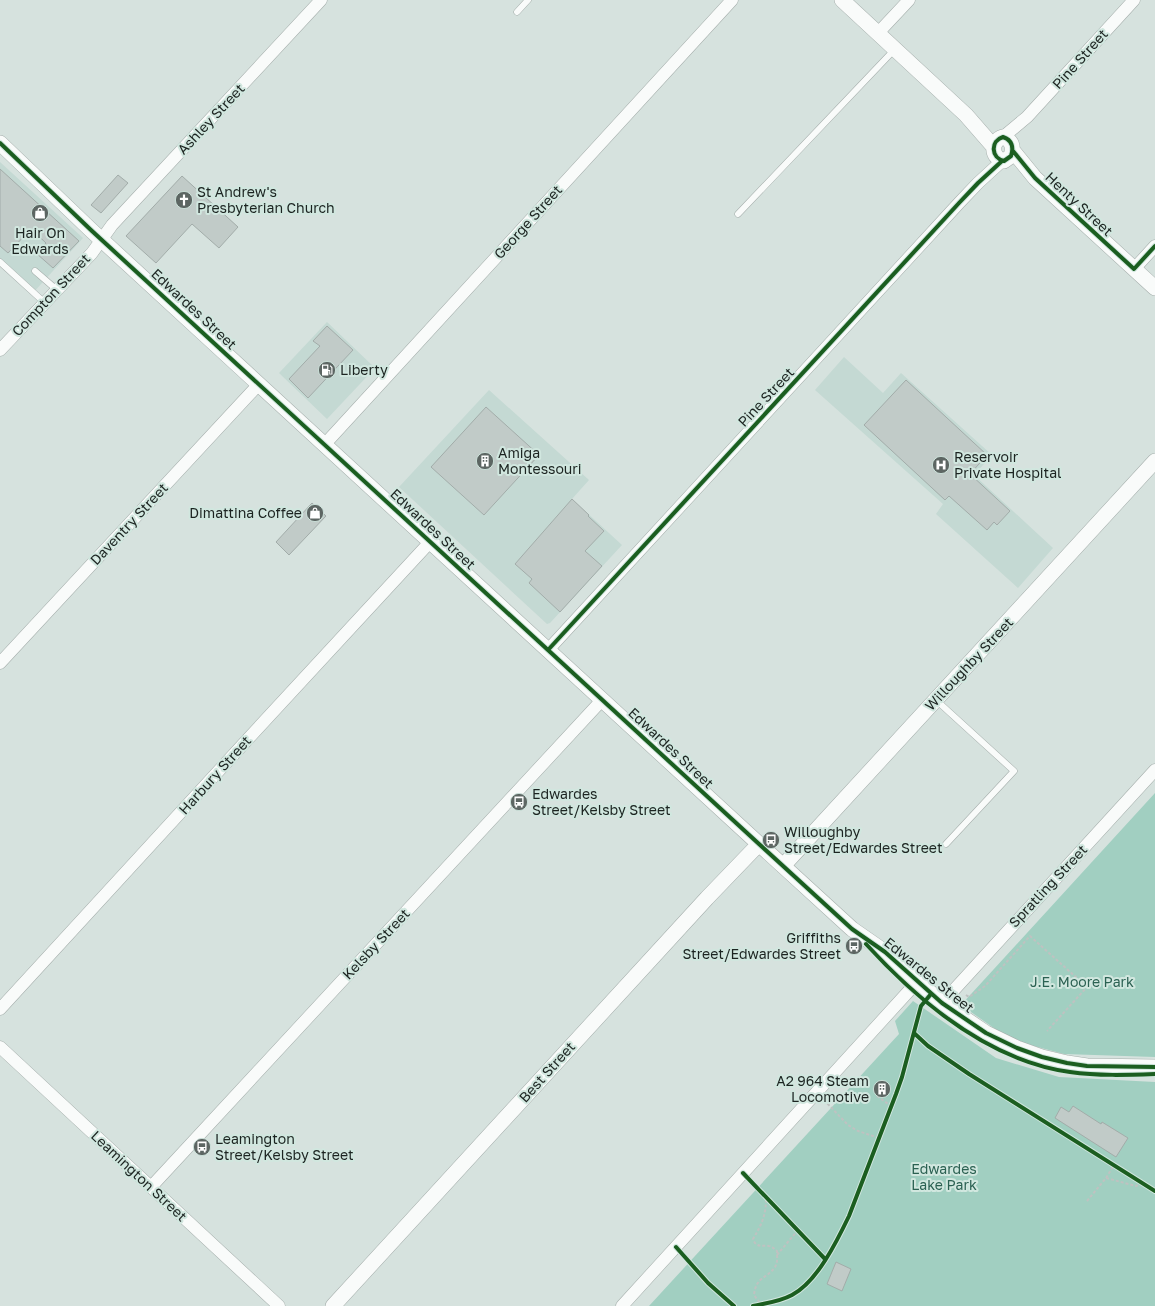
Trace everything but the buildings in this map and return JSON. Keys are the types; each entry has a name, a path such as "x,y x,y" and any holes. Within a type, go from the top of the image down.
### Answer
{"street":[{"name":"Ashley Street","path":"101,239 112,225 321,0"},
{"name":"George Street","path":"325,444 732,0"},
{"name":"Henty Street","path":"842,0 1002,149 1155,288"},
{"path":"878,33 908,0"},
{"name":"Pine Street","path":"548,650 978,183 1027,117 1134,0"},
{"name":"Edwardes Street","path":"0,143 101,239 852,929 887,966 986,1033 1010,1045 1042,1057 1067,1063 1087,1066 1155,1067"},
{"name":"Compton Street","path":"0,350 92,253 101,239"},
{"path":"1134,269 1155,246"},
{"name":"Daventry Street","path":"0,664 259,384"},
{"name":"Willoughby Street","path":"783,866 1155,461"},
{"name":"Harbury Street","path":"0,1009 430,542"},
{"name":"Kelsby Street","path":"151,1187 602,700"},
{"name":"Spratling Street","path":"942,1003 1155,770"},
{"name":"Best Street","path":"335,1305 707,898 759,844"},
{"name":"Edwardes Street","path":"914,985 941,1013 988,1043 1017,1057 1043,1066 1069,1072 1090,1074 1155,1074"},
{"path":"622,1306 914,985"},
{"name":"Leamington Street","path":"0,1047 279,1306"}],"lane":[{"path":"517,12 528,0"},
{"path":"738,214 895,50"},
{"path":"0,262 45,303"},
{"path":"35,271 56,290"},
{"path":"936,700 1014,771 946,844"}],"path":[{"path":"956,986 969,997 985,986 1030,936 1087,987 1047,1031"},
{"path":"816,1092 848,1125 858,1131 879,1138"},
{"path":"877,1096 891,1106"},
{"path":"888,1113 893,1100"},
{"path":"876,1143 881,1132"},
{"path":"1107,1161 1119,1169"},
{"path":"1087,1201 1106,1178 1114,1165"},
{"path":"1106,1178 1136,1186 1142,1183"},
{"path":"1136,1179 1148,1187"},
{"path":"761,1193 770,1202"},
{"path":"764,1304 754,1296 754,1288 760,1280 774,1268 777,1262 777,1251 770,1246 758,1246 754,1244 753,1239 762,1226 766,1209 766,1198"},
{"path":"794,1226 804,1236"},
{"path":"777,1255 798,1230"},
{"path":"754,1306 772,1303"}],"shaded area":[{"path":"0,162 83,238 32,294 0,265"},
{"name":"Liberty","path":"327,322 375,368 327,419 279,373"},
{"name":"Reservoir Private Hospital","path":"844,357 883,393 901,373 992,455 974,475 1053,548 1018,588 936,514 943,504 815,390"},
{"path":"489,390 589,480 572,499 622,545 550,623 547,624 399,487"}],"green space":[{"name":"J.E. Moore Park","path":"1155,793 1155,1057 1064,1054 1011,1040 961,1005"},
{"name":"Edwardes Lake Park","path":"913,1001 996,1058 1059,1077 1155,1082 1155,1306 649,1306 899,1034 895,1021"}],"cycle path":[{"path":"1003,137 1012,144 1011,156 1004,161 997,157 994,149 996,142 1003,137"},
{"path":"0,143 92,231 852,929 885,952 942,1003 986,1033 1017,1048 1042,1057 1087,1066 1155,1067"},
{"path":"1013,151 1035,178 1134,269 1155,246"},
{"path":"548,650 959,203 1002,161"},
{"path":"866,944 909,987 933,1007 958,1026 984,1042 1012,1056 1040,1066 1070,1072 1102,1075 1155,1074"},
{"path":"753,1306 782,1299 801,1289 818,1271 839,1237 849,1216 896,1094 921,1006 931,994"},
{"path":"914,1033 928,1046 969,1074 1155,1191"},
{"path":"743,1173 825,1259"},
{"path":"676,1247 708,1283 734,1306"}],"place":[{"name":"St Andrew's Presbyterian Church","path":"184,200"},
{"name":"Hair On Edwards","path":"40,213"},
{"name":"Liberty","path":"327,370"},
{"name":"Amiga Montessouri","path":"485,461"},
{"name":"Reservoir Private Hospital","path":"941,465"},
{"name":"Dimattina Coffee","path":"315,513"},
{"name":"Edwardes Street/Kelsby Street","path":"519,802"},
{"name":"Willoughby Street/Edwardes Street","path":"771,840"},
{"name":"Griffiths Street/Edwardes Street","path":"854,946"},
{"name":"A2 964 Steam Locomotive","path":"882,1089"},
{"name":"Leamington Street/Kelsby Street","path":"202,1147"}]}
